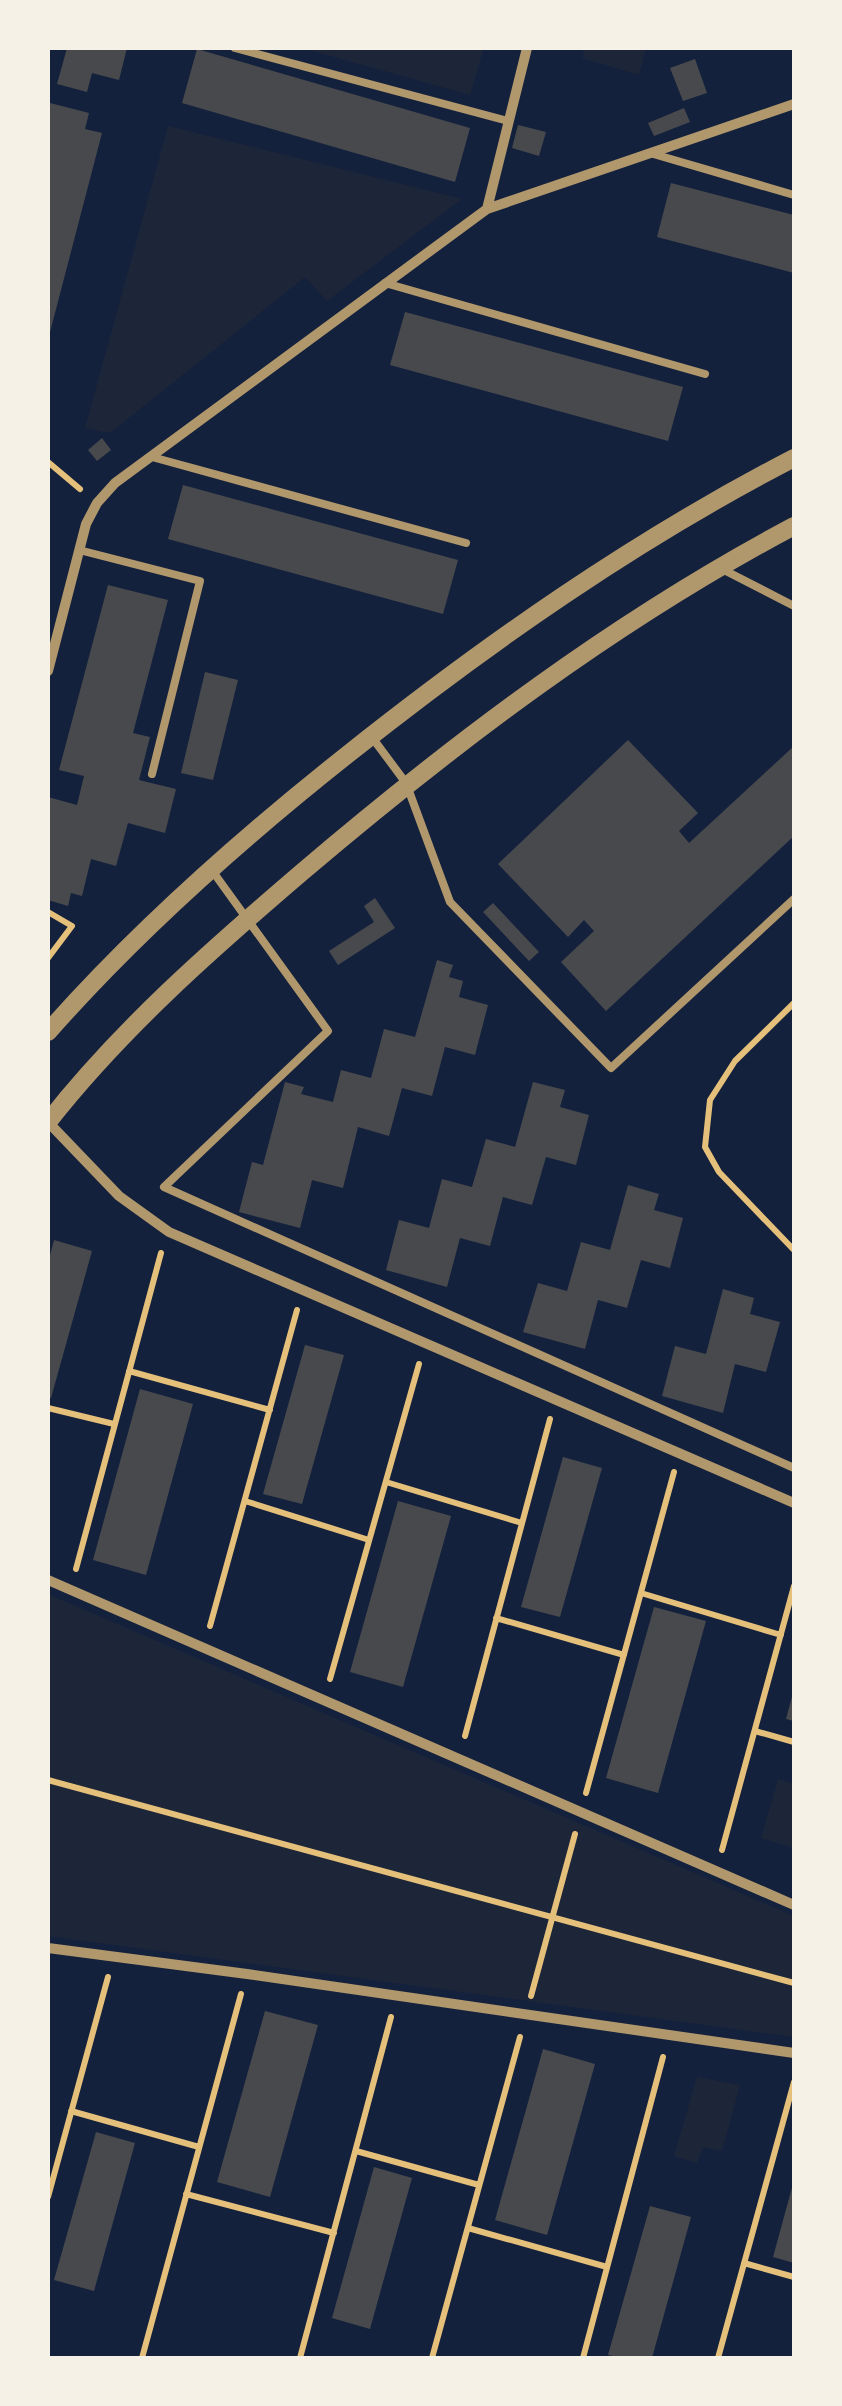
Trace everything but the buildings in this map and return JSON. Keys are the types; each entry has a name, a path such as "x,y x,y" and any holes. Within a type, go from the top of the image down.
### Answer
{"street":[{"path":"487,209 528,48"},
{"path":"48,670 79,550 97,502 115,483 487,209 794,104"},
{"path":"48,1032 132,942 211,869 370,736 562,595 655,536 794,458"},
{"path":"794,526 580,654 406,783 248,919 93,1064 48,1122 119,1196 169,1232 794,1503"},
{"path":"48,1580 794,1905"},
{"path":"48,1948 794,2054"}],"lane":[{"path":"235,48 508,121"},
{"path":"650,154 794,196"},
{"path":"385,283 705,374"},
{"path":"152,457 466,543"},
{"path":"79,550 200,581 152,774"},
{"path":"720,568 794,606"},
{"path":"370,736 406,783 450,902 611,1068 794,899"},
{"path":"211,869 328,1031 164,1187 794,1468"}],"path":[{"path":"48,462 97,502"},
{"path":"48,912 72,926 48,958"},
{"path":"794,1003 736,1061 710,1100 705,1147 719,1172 794,1250"},
{"path":"70,1590 169,1232"},
{"path":"204,1646 304,1290"},
{"path":"324,1700 425,1343"},
{"path":"129,1371 270,1410"},
{"path":"459,1757 555,1399"},
{"path":"48,1408 114,1424"},
{"path":"432,2358 679,1453"},
{"path":"386,1482 522,1523"},
{"path":"244,1501 370,1540"},
{"path":"716,1872 794,1586"},
{"path":"641,1593 781,1635"},
{"path":"496,1618 624,1654"},
{"path":"754,1731 794,1742"},
{"path":"48,1780 794,1983"},
{"path":"48,2193 114,1957"},
{"path":"142,2358 247,1974"},
{"path":"300,2358 397,1995"},
{"path":"583,2358 668,2036"},
{"path":"718,2358 794,2082"},
{"path":"71,2111 199,2147"},
{"path":"356,2151 479,2184"},
{"path":"186,2194 334,2232"},
{"path":"468,2228 607,2268"},
{"path":"744,2263 794,2277"}],"shaded area":[{"path":"302,48 484,48 470,95"},
{"path":"585,48 646,48 639,75 582,58"},
{"path":"168,126 462,199 327,301 305,277 110,433 85,428"},
{"path":"48,1594 794,1916 794,2037 48,1936"},
{"path":"778,1779 794,1784 794,1848 761,1838"},
{"path":"697,2077 740,2085 722,2151 703,2147 697,2163 674,2156"}]}
